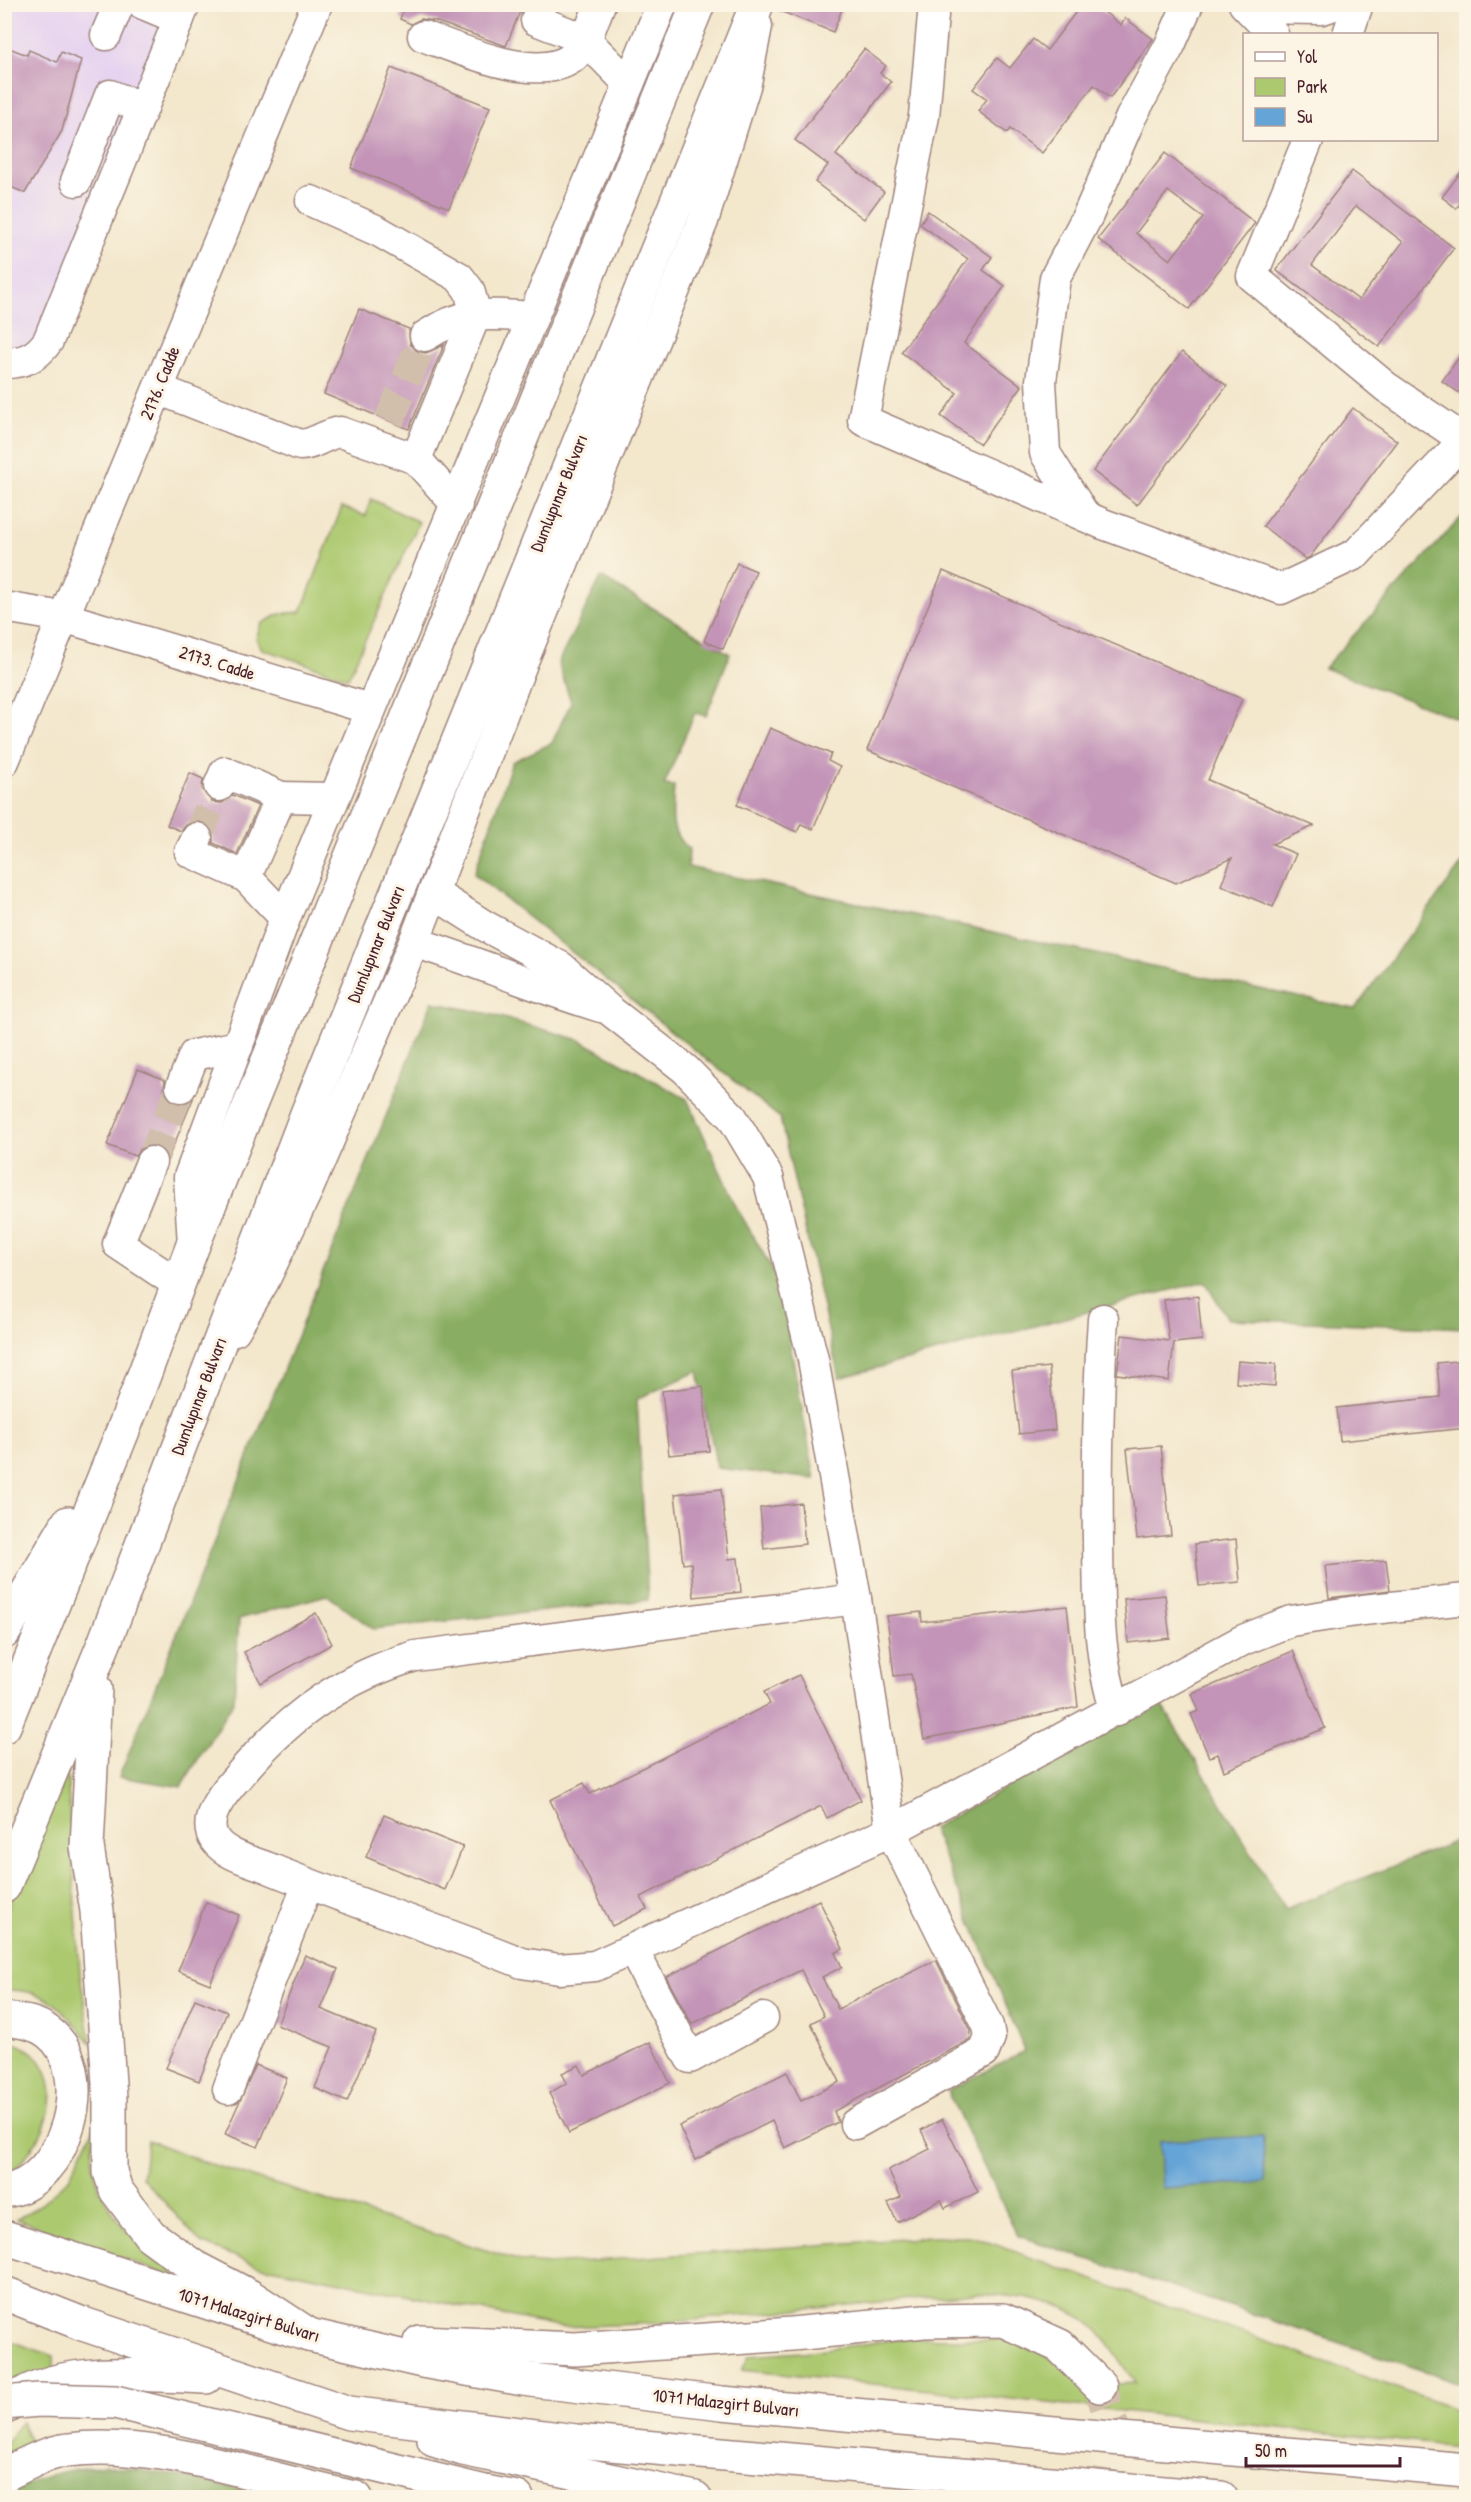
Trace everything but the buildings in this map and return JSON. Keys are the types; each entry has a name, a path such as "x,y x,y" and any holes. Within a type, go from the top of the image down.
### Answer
{"main road":[{"path":"4,1726 126,1423 193,1245 698,4"},
{"name":"Dumlupınar Bulvarı","path":"4,1886 97,1660 307,1114 757,4"},
{"path":"4,1632 126,1423"},
{"path":"97,1660 87,1847 97,1911 110,2087 110,2172 116,2190 150,2235 194,2266 309,2335 506,2348 575,2349 792,2334 924,2321 1003,2320 1060,2346 1100,2386"},
{"path":"4,2019 25,2021 47,2031 56,2039 70,2067 75,2092 66,2129 46,2165 26,2184 4,2192"},
{"name":"1071 Malazgirt Bulvarı","path":"4,2236 309,2335 422,2361 614,2391 1467,2470"},
{"path":"4,2294 80,2324 463,2449 695,2498"},
{"path":"4,2410 18,2395 64,2380 121,2374 240,2378"},
{"path":"4,2403 39,2400 115,2402 517,2498"},
{"path":"350,2413 576,2441 1221,2498"},
{"path":"4,2475 32,2461 66,2451 98,2448 181,2457 356,2498"}],"street":[{"path":"106,35 119,4"},
{"path":"4,363 16,363 29,359 41,351 48,341 182,12 143,4"},
{"name":"2176. Cadde","path":"4,761 317,4"},
{"path":"542,4 536,20 586,40 629,84"},
{"path":"423,36 489,59 523,66 550,67 573,57 586,40 600,4"},
{"path":"193,1245 189,1177 285,918 662,4"},
{"path":"202,1387 264,1281 308,1189 414,942 528,650 703,221 746,82 762,4"},
{"path":"934,4 924,116 863,420 1086,516 1281,589 1356,554 1465,441 1386,387 1252,276 1308,141"},
{"path":"1086,516 1045,453 1041,381 1055,278 1088,215 1131,117 1170,45 1188,4"},
{"path":"1246,6 1322,9 1337,4"},
{"path":"1348,33 1358,4"},
{"path":"1246,6 1272,33"},
{"path":"76,180 110,95 143,108"},
{"path":"310,201 378,231 459,277 469,290 476,314 416,459"},
{"path":"425,336 442,325 476,314 532,317"},
{"path":"158,389 300,445 311,444 327,435 340,432 385,434 416,459 457,505"},
{"name":"2173. Cadde","path":"4,607 63,617 370,709"},
{"path":"219,786 225,772 280,796 333,798"},
{"path":"246,877 280,796"},
{"path":"197,838 190,852 246,877 285,918"},
{"path":"433,893 485,926 561,967 608,1009 685,1069 732,1117 768,1177 813,1359 856,1599 891,1831 988,2026 990,2037 984,2052 855,2124"},
{"path":"414,942 478,963 553,993 608,1009"},
{"path":"182,1087 194,1055 238,1046"},
{"path":"151,1162 118,1244 178,1284"},
{"path":"1103,1319 1097,1412 1099,1609 1106,1672 1116,1710"},
{"path":"856,1599 415,1656 378,1668 343,1684 311,1706 254,1758 221,1797 211,1826 215,1840 231,1853 522,1963 559,1969 595,1966 891,1831 1243,1640 1291,1622 1363,1610 1467,1599"},
{"path":"228,2089 309,1884"},
{"path":"633,1950 690,2058 763,2018"}],"shaded area":[{"path":"5,5 184,5 48,341 5,363"}],"green space":[{"path":"371,499 419,522 348,678 262,649 256,639 261,624 279,614 301,612 342,507 366,516"},
{"path":"1466,512 1466,722 1324,668"},
{"path":"601,577 730,654 706,716 695,713 664,785 674,786 674,828 682,843 689,849 688,867 1355,1009 1466,858 1466,1328 1228,1319 1205,1281 839,1378 780,1118 474,874 512,762 552,743 571,702 558,663"},
{"path":"432,1002 490,1014 580,1040 687,1099 737,1208 778,1279 815,1479 717,1468 698,1371 637,1399 648,1600 373,1629 327,1595 239,1619 234,1701 181,1787 119,1777"},
{"path":"1161,1703 1285,1909 1466,1837 1466,2385 1018,2236 947,2091 1025,2051 932,1828"},
{"path":"67,1771 80,1974 91,2043 55,2004 34,1993 5,1990 5,1916"},
{"path":"4,2040 20,2045 33,2053 48,2076 50,2089 47,2119 41,2134 32,2149 13,2171 5,2173"},
{"path":"95,2126 93,2163 97,2182 115,2217 142,2246 188,2283 17,2219 43,2203 69,2178"},
{"path":"148,2140 207,2163 524,2262 550,2264 932,2237 974,2237 1466,2413 1466,2448 742,2370 749,2356 802,2352 908,2338 1002,2340 1032,2347 1054,2360 1083,2386 1135,2383 1102,2336 1084,2320 1055,2305 1023,2298 974,2293 662,2323 562,2327 257,2265 201,2243 142,2177"},
{"path":"5,2339 54,2356 54,2371 5,2403"},
{"path":"21,2422 32,2446 5,2459 5,2445"},
{"path":"105,2465 172,2475 281,2497 6,2498 28,2484 52,2474"}],"water":[{"path":"1263,2136 1265,2182 1162,2188 1160,2141"}],"tunnel":[{"path":"389,421 425,336"},
{"path":"197,838 219,786"},
{"path":"151,1162 181,1087"},
{"path":"1096,2498 1107,2486 1115,2434 1100,2386"}]}
